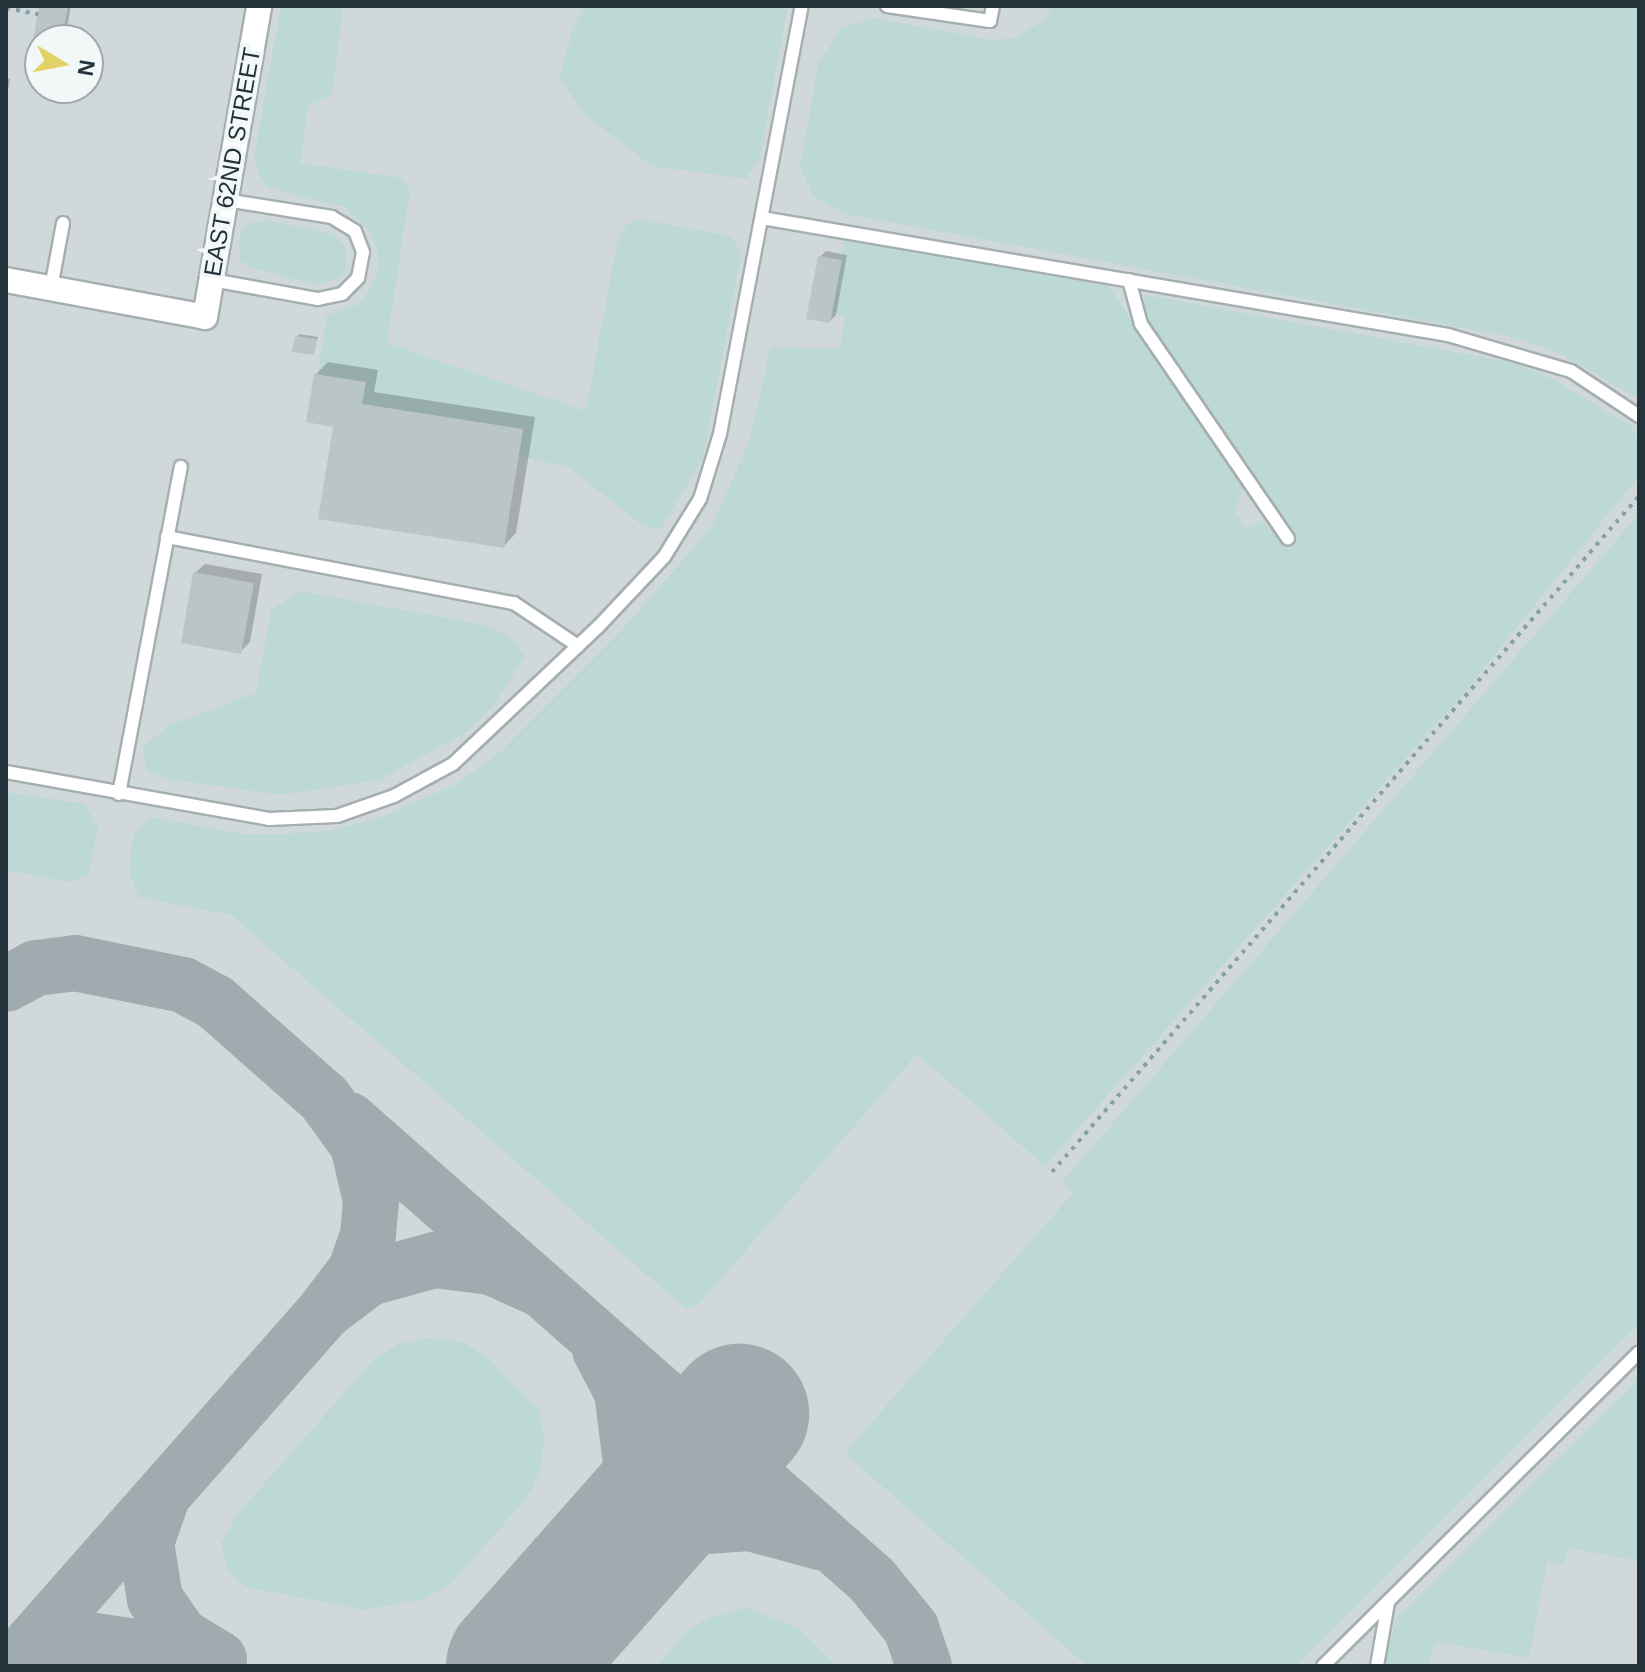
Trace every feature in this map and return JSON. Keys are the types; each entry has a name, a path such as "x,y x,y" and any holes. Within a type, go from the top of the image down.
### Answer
{"street":[{"name":"EAST 62ND STREET","path":"51,288 205,317 259,6"},
{"path":"6,280 51,288"}],"lane":[{"path":"6,772 269,819 337,816 394,796 453,764 578,646 664,557 700,499 720,434 802,6"},
{"path":"887,6 990,21 993,6"},
{"path":"212,280 318,299 342,294 358,278 363,252 355,231 332,217 226,200"},
{"path":"762,218 1129,280 1514,351 1571,371 1639,416"},
{"path":"51,288 63,223"},
{"path":"1129,280 1141,324 1288,539"},
{"path":"119,794 181,467"},
{"path":"167,537 514,603 578,646"},
{"path":"1323,1666 1639,1352"},
{"path":"1377,1666 1388,1602"}],"path":[{"path":"6,8 38,14"},
{"path":"1052,1172 1639,496"}],"shaded area":[{"path":"6,6 1639,6 1639,1666 6,1666"}],"green space":[{"path":"281,6 343,6 333,87 330,96 308,106 300,163 401,178 410,190 387,343 586,411 617,243 627,224 640,219 729,236 736,242 741,256 703,458 660,530 643,526 570,468 519,456 523,429 362,404 366,382 318,374 327,315 357,305 368,292 378,273 378,254 372,234 345,207 267,187 259,174 254,157"},
{"path":"585,6 788,6 760,157 746,179 652,166 584,114 560,78 573,28"},
{"path":"1052,6 1639,6 1639,399 1556,351 1507,336 846,214 814,197 800,168 818,64 841,28 873,18 992,40 1013,38 1044,21"},
{"path":"269,220 335,235 345,246 347,268 340,278 317,285 251,268 239,260 240,233 247,224"},
{"path":"844,241 1109,286 1244,488 1235,510 1245,528 1262,521 1290,550 1297,543 1145,319 1141,309 1145,295 1514,363 1553,379 1632,427 1639,441 1639,476 1467,689 1045,1166 917,1054 700,1303 686,1309 231,915 139,897 130,874 131,848 134,834 150,817 243,834 281,834 328,831 382,817 456,784 500,752 625,627 712,526 748,444 771,347 840,349 845,319 833,310"},
{"path":"1639,514 1639,1324 1296,1666 1087,1666 848,1456 849,1448 1073,1193 1062,1182"},
{"path":"300,591 485,625 513,639 525,657 494,705 465,733 379,780 281,795 167,779 146,770 143,747 169,725 256,693 271,610"},
{"path":"6,792 85,804 98,828 88,875 69,882 6,870"},
{"path":"430,1338 463,1342 488,1358 539,1410 544,1438 540,1473 526,1499 450,1585 424,1599 364,1610 247,1587 229,1573 221,1543 236,1516 373,1360 398,1344"},
{"path":"1639,1379 1639,1561 1568,1548 1564,1565 1547,1562 1529,1658 1436,1642 1427,1666 1383,1666 1396,1619"},
{"path":"746,1608 799,1628 837,1666 657,1666 688,1630 709,1617"}],"building":[{"path":"39,6 68,6 64,24 36,24"},
{"path":"818,256 842,260 830,323 806,319"},
{"path":"295,336 317,339 314,355 292,352"},
{"path":"314,374 366,382 362,404 523,429 504,548 318,519 333,427 306,422"},
{"path":"193,572 254,583 241,654 181,643"}],"taxiway":[{"path":"6,984 36,968 75,963 183,985 215,1002 324,1098 358,1145 371,1201 368,1235 356,1270 324,1312 369,1278 435,1260 491,1267 538,1288"},
{"path":"349,1120 872,1580 911,1628 924,1666"},
{"path":"12,1666 324,1312"},
{"path":"600,1350 622,1392 632,1470 619,1521 576,1597 636,1546 691,1527 750,1523 819,1542"},
{"path":"18,1666 44,1651 88,1640 219,1659 181,1636 155,1599 146,1543 161,1500"}],"runway":[{"path":"516,1666 739,1414"}]}
